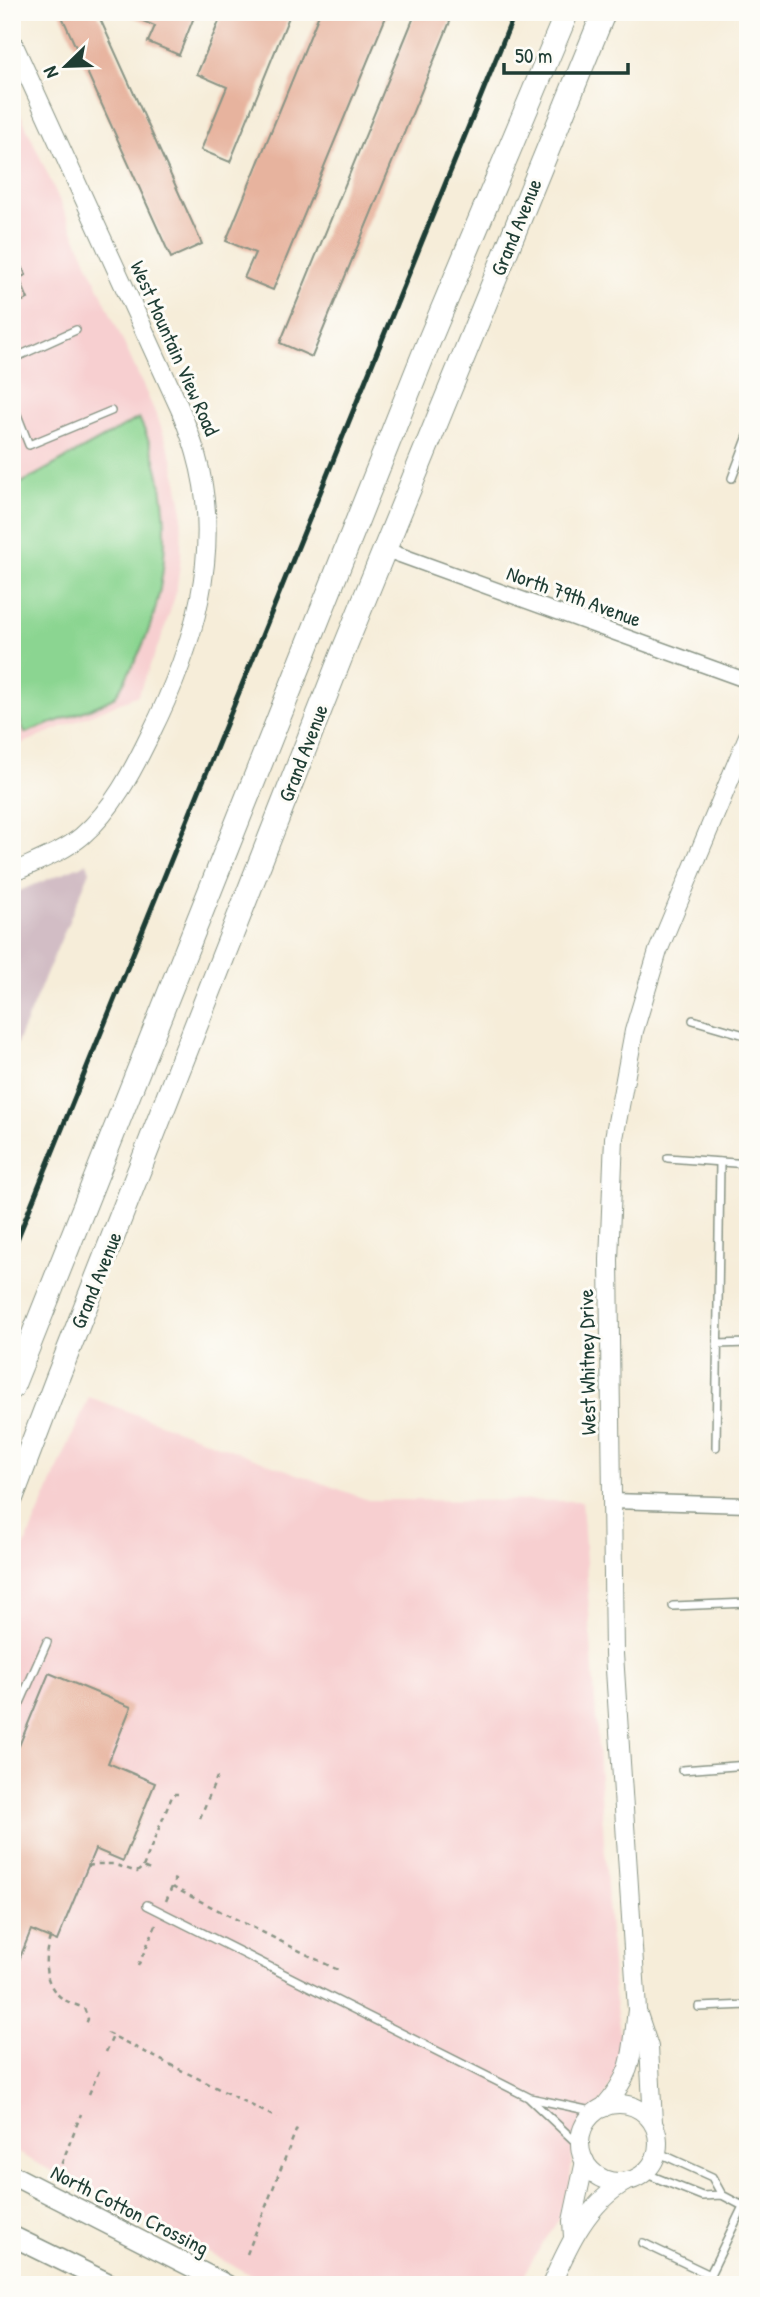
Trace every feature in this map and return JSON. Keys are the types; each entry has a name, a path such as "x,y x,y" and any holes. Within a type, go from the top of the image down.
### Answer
{"highway":[{"name":"Grand Avenue","path":"12,1388 419,366 567,12"},
{"name":"Grand Avenue","path":"12,1497 344,649 604,12"}],"main road":[{"name":"North Cotton Crossing","path":"12,2175 227,2285"},
{"path":"12,2236 112,2285"}],"street":[{"name":"West Mountain View Road","path":"12,41 180,409 197,456 206,512 206,573 194,627 175,679 139,756 102,817 80,838 12,873"},
{"name":"North 79th Avenue","path":"386,550 748,681"},
{"name":"West Whitney Drive","path":"573,2237 572,2221 583,2154 582,2134 587,2121 626,2078 631,2063 637,2010 614,1654 609,1215 614,1138 626,1067 658,951 748,736"},
{"path":"612,1501 748,1505"},
{"name":"West Whitney Drive","path":"637,2010 649,2047 657,2152"},
{"path":"599,2110 614,2104 636,2108 653,2122"},
{"path":"644,2173 649,2169 657,2152"},
{"path":"583,2154 598,2176 607,2180 627,2181"},
{"name":"West Whitney Drive","path":"551,2285 573,2237 612,2190 644,2173"}],"lane":[{"path":"12,359 76,330"},
{"path":"12,402 29,445 111,411"},
{"path":"732,478 748,436"},
{"path":"693,1020 747,1033"},
{"path":"668,1158 748,1164"},
{"path":"716,1447 720,1162"},
{"path":"717,1344 748,1343"},
{"path":"673,1606 748,1603"},
{"path":"12,1721 47,1642"},
{"path":"682,1770 748,1765"},
{"path":"147,1905 530,2098 599,2110"},
{"path":"699,2007 748,2005"},
{"path":"530,2098 583,2154"},
{"path":"657,2152 712,2177 722,2195"},
{"path":"644,2173 702,2196 722,2195 743,2206"},
{"path":"705,2285 748,2196"},
{"path":"643,2244 710,2275"}],"path":[{"path":"200,1818 218,1777"},
{"path":"88,1866 113,1864 137,1872 143,1867 173,1794 178,1794"},
{"path":"200,1802 206,1804"},
{"path":"143,1867 150,1870"},
{"path":"166,1902 175,1880 170,1878"},
{"path":"172,1887 338,1970"},
{"path":"138,1966 156,1925"},
{"path":"50,1938 45,1960 50,1985 61,1998 84,2008 88,2019 86,2024 89,2025"},
{"path":"107,2033 277,2118"},
{"path":"106,2052 113,2036"},
{"path":"89,2094 99,2071"},
{"path":"58,2173 81,2114"},
{"path":"247,2254 297,2128 295,2127"}],"shaded area":[{"path":"12,95 158,419 173,460 182,507 181,557 176,593 138,695 12,748"},
{"path":"87,863 90,871 12,1055 12,894"},
{"path":"89,1397 368,1500 582,1501 614,1994 623,2051 612,2082 572,2155 570,2184 557,2222 529,2265 520,2285 270,2285 12,2150 12,1575"}],"green space":[{"path":"139,418 151,447 164,510 162,574 156,606 146,636 114,697 25,733 12,702 12,488"}],"building":[{"path":"60,12 97,12 202,244 171,258"},
{"path":"135,12 196,12 179,55 148,42 155,26 133,17"},
{"path":"223,12 291,12 230,162 201,150 227,87 197,74"},
{"path":"320,12 388,12 273,290 244,278 255,253 226,241"},
{"path":"416,12 454,12 312,357 280,343"},
{"path":"19,260 26,275 19,278 28,299 12,305 12,263"},
{"path":"49,1673 131,1707 108,1763 155,1783 123,1861 95,1849 57,1941 31,1930 17,1965 12,1962 12,1743 19,1746"}],"railway":[{"path":"12,1252 515,12"}]}
